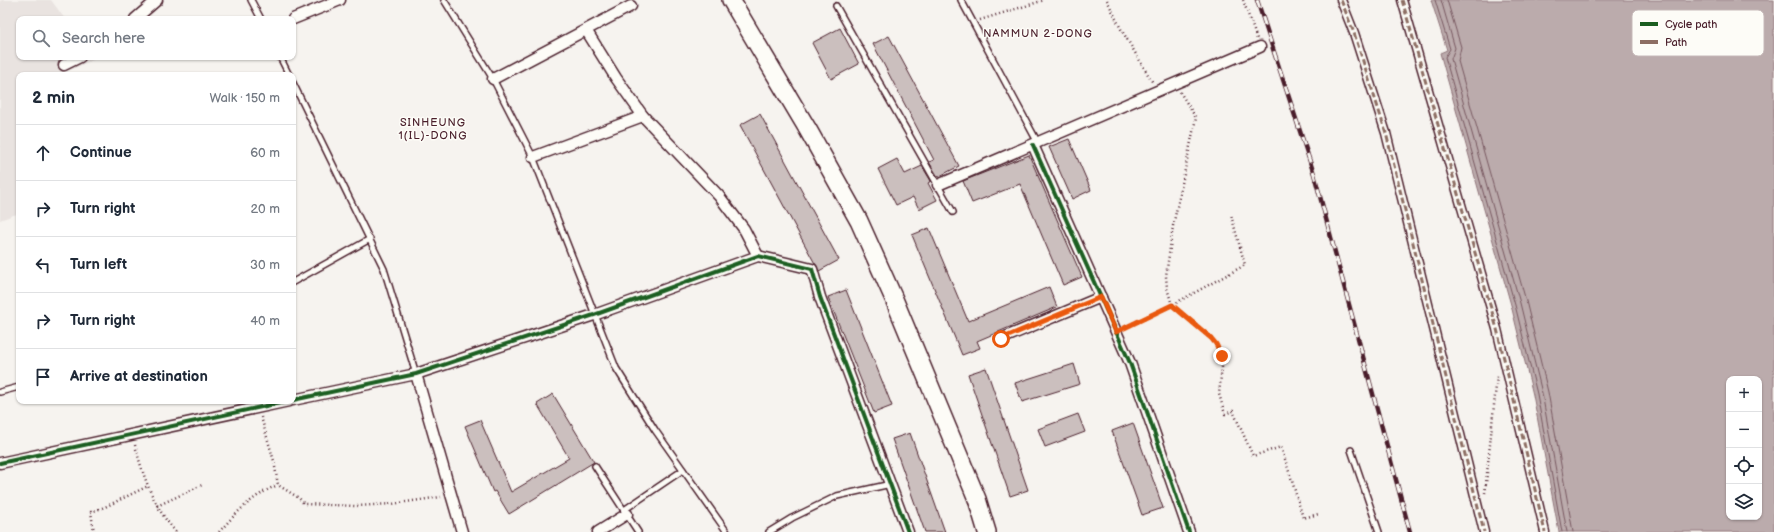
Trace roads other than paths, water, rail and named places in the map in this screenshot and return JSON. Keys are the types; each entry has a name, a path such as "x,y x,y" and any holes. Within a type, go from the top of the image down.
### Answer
{"main road":[{"path":"731,0 807,128 859,221 894,299 974,492 987,532"}],"street":[{"path":"296,18 340,0"},
{"path":"1341,0 1354,33 1386,133 1484,532"},
{"path":"1402,0 1497,329 1545,532"},
{"path":"138,16 153,1"},
{"path":"493,79 586,30 629,3"},
{"path":"586,30 616,78 643,116 719,196 744,228 758,256"},
{"path":"938,185 1260,47"},
{"path":"64,65 74,60"},
{"path":"533,157 643,116"},
{"path":"1036,144 1130,363 1157,435 1189,532"},
{"path":"296,399 416,374 594,315 758,256 812,269 823,304 908,532"},
{"path":"1001,339 1101,297"},
{"path":"416,374 462,532"},
{"path":"0,463 276,404"},
{"path":"598,532 625,512"}],"lane":[{"path":"251,0 259,16"},
{"path":"444,0 493,79 533,157 616,368 655,430 727,532"},
{"path":"961,0 1036,144"},
{"path":"836,6 953,212"},
{"path":"282,60 288,72"},
{"path":"296,89 384,269 416,374"},
{"path":"296,280 370,239"},
{"path":"0,392 16,388"},
{"path":"1351,450 1380,532"},
{"path":"596,466 638,532"},
{"path":"625,512 683,470"},
{"path":"769,532 792,518 837,496 891,484"}],"water":[{"path":"1431,0 1774,0 1774,532 1559,532 1533,395 1511,305 1440,53 1447,50"}],"railway":[{"path":"1257,0 1314,174 1410,532"}],"district":[{"name":"NAMMUN 2-DONG","path":"1038,33"},
{"name":"SINHEUNG 1(IL)-DONG","path":"433,128"}]}
